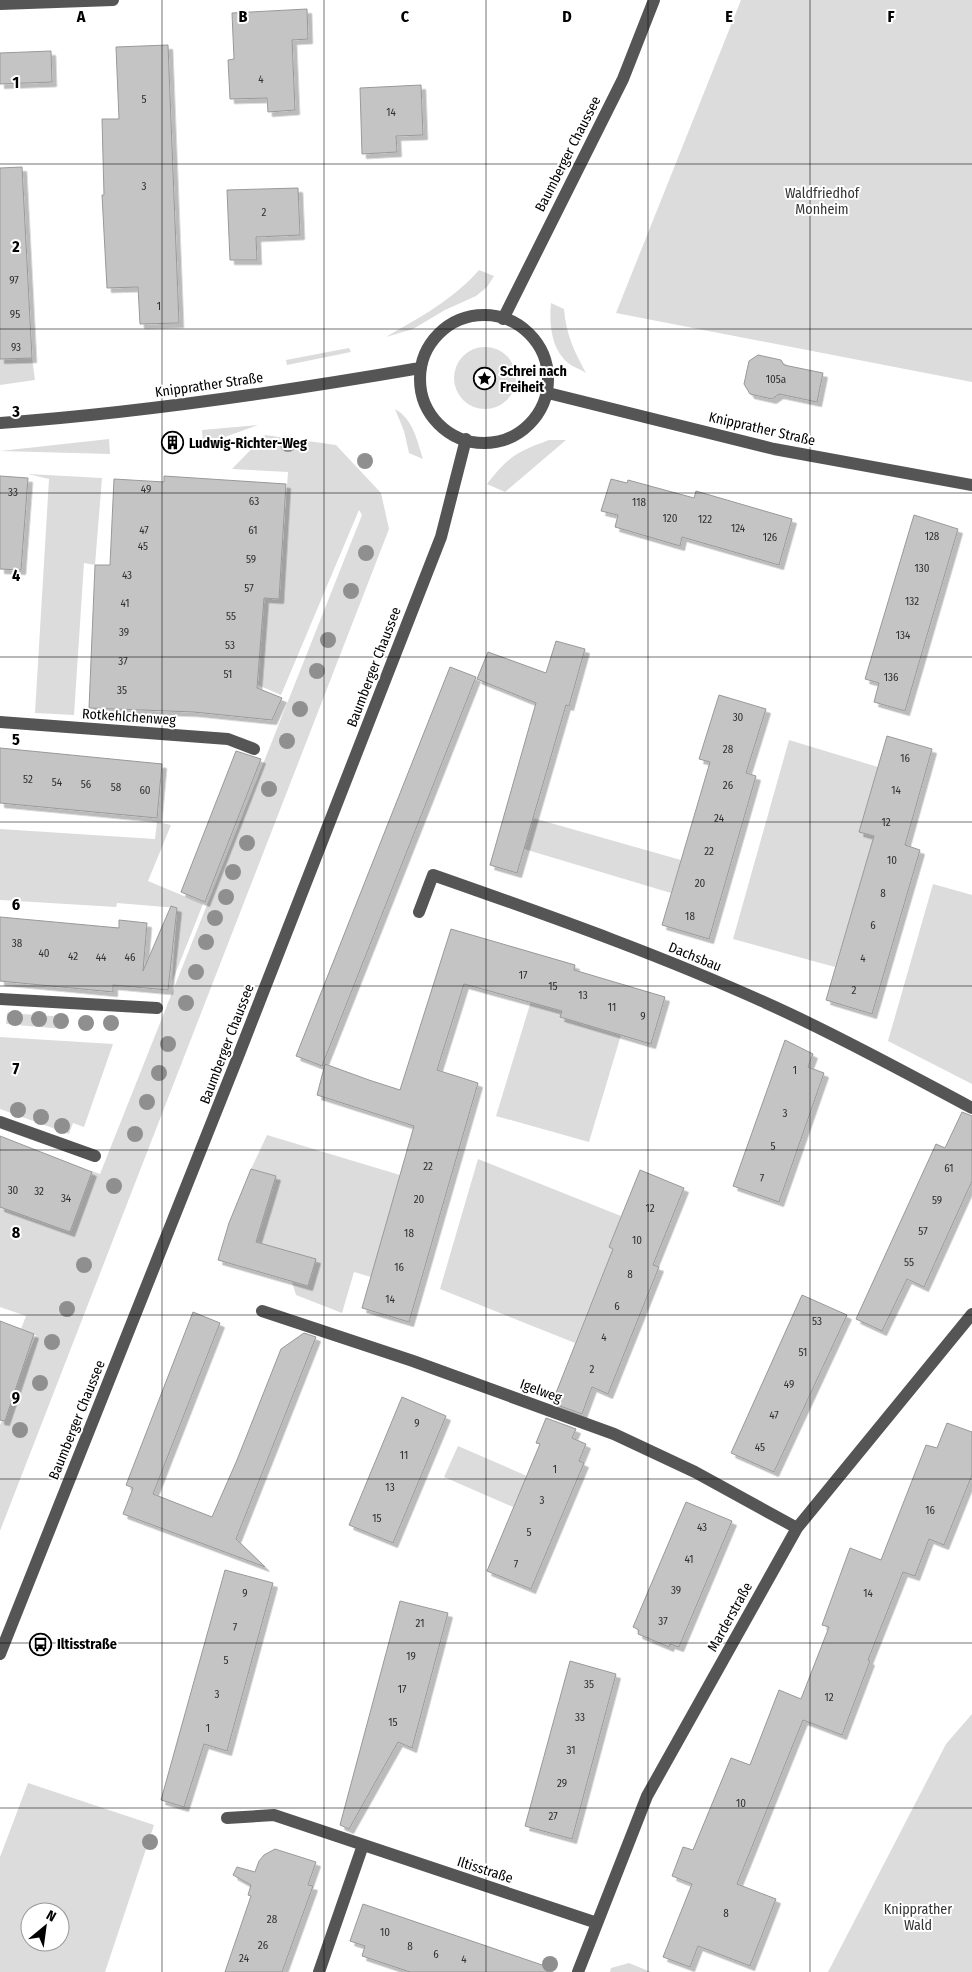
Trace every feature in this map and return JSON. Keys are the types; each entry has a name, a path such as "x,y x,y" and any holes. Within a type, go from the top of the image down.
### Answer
{"street":[{"path":"0,4 113,0"},
{"name":"Baumberger Chaussee","path":"503,319 623,79 654,0"},
{"path":"481,315 503,319 520,326 534,340 544,355 549,374 548,393 540,412 526,428 508,439 487,443 466,439 445,430 429,413 420,391 420,368 427,347 441,330 447,326 460,319 481,315"},
{"name":"Knipprather Straße","path":"0,423 59,419 206,401 420,368"},
{"name":"Knipprather Straße","path":"548,393 774,449 972,485"},
{"name":"Baumberger Chaussee","path":"0,1654 239,1054 441,537 466,439"},
{"name":"Rotkehlchenweg","path":"0,722 228,739 254,749"},
{"name":"Dachsbau","path":"419,912 433,875 551,917 714,980 876,1056 972,1108"},
{"path":"0,998 157,1008"},
{"path":"0,1122 95,1156"},
{"name":"Igelweg","path":"262,1311 413,1361 614,1434 695,1472 797,1528"},
{"name":"Marderstraße","path":"578,1972 647,1796 797,1528 972,1314"},
{"name":"Iltisstraße","path":"226,1818 274,1816 597,1923"},
{"path":"319,1972 363,1845"}],"green space":[{"name":"Waldfriedhof Monheim","path":"741,0 972,0 972,382 616,313"},
{"path":"479,270 494,276 487,287 476,296 445,310 413,329 386,337 447,299"},
{"path":"551,303 564,309 571,342 586,373 568,363 558,351 552,335"},
{"path":"485,347 497,349 507,356 514,366 516,378 514,390 507,400 497,407 485,409 473,407 463,400 456,390 454,378 456,366 463,356 473,349"},
{"path":"349,348 351,352 287,365 286,360"},
{"path":"32,358 35,380 0,385 0,359"},
{"path":"395,409 410,424 423,459 409,453 404,431"},
{"path":"258,425 203,445 202,430"},
{"path":"265,435 336,445 381,493 389,529 0,1531 0,1425 36,1335 21,1329 26,1316 0,1307 0,1206 70,1232 92,1171 100,1174 362,515 359,510 281,695 258,685 263,598 279,599 288,472 232,469"},
{"path":"109,439 110,454 0,451"},
{"path":"549,440 566,440 505,492 487,484 501,467 514,456"},
{"path":"28,474 102,478 95,565 84,563 74,715 35,713 49,479"},
{"path":"789,740 878,767 859,831 875,836 835,967 733,939"},
{"path":"533,818 681,860 671,893 524,849"},
{"path":"157,822 171,825 148,881 203,904 172,982 177,908 117,903 116,907 0,900 0,829 155,839"},
{"path":"933,884 972,895 972,1084 888,1041"},
{"path":"531,1001 562,1011 621,1035 589,1142 496,1116"},
{"path":"7,1013 67,1017 66,1025 63,1029 6,1024"},
{"path":"0,1037 113,1044 84,1127 73,1123 69,1134 0,1109"},
{"path":"267,1135 400,1175 371,1277 354,1272 342,1313 296,1295 292,1282 308,1286 315,1259 255,1242 275,1176 251,1169"},
{"path":"478,1159 621,1216 609,1247 613,1249 575,1343 440,1289"},
{"path":"458,1446 527,1476 513,1507 444,1477"},
{"name":"Knipprather Wald","path":"972,1714 972,1972 828,1972 946,1744"},
{"path":"28,1783 154,1825 105,1972 0,1972 0,1857"},
{"path":"629,1963 651,1972 610,1972 611,1968"}],"building":[{"path":"307,9 308,39 292,40 295,110 268,112 267,98 230,99 228,60 234,59 232,13"},
{"path":"168,45 179,323 140,324 138,287 107,288 102,195 104,195 102,119 119,119 116,47"},
{"path":"51,51 52,82 0,84 0,53"},
{"path":"421,85 423,135 396,136 397,152 362,154 360,88"},
{"path":"22,167 32,358 0,359 0,168"},
{"path":"298,188 300,235 256,237 257,260 230,260 227,190"},
{"path":"758,355 781,360 784,365 823,373 817,402 779,394 772,399 750,394 744,384 749,361"},
{"path":"0,476 28,478 21,570 0,569"},
{"path":"164,476 286,484 279,599 264,598 257,688 282,698 272,720 194,712 89,708 95,565 110,565 114,479 164,482"},
{"path":"611,479 627,483 628,480 694,498 696,491 792,519 779,565 682,537 680,546 615,527 618,515 601,511"},
{"path":"914,515 958,529 905,711 874,702 879,683 865,679"},
{"path":"556,641 585,649 569,706 566,705 517,873 490,865 536,703 477,679 488,652 546,673"},
{"path":"450,667 476,677 322,1066 296,1056"},
{"path":"719,695 766,709 746,773 756,776 709,939 662,925 710,762 699,759"},
{"path":"887,736 932,749 905,845 920,850 872,1014 826,1000 874,836 859,832"},
{"path":"0,748 162,764 157,818 0,803"},
{"path":"236,751 261,759 205,902 181,892"},
{"path":"171,906 177,908 168,990 113,985 113,992 0,981 0,917 119,928 119,920 147,923 143,971"},
{"path":"451,929 575,965 574,970 665,997 651,1044 560,1017 562,1011 464,984 437,1070 478,1083 409,1322 362,1308 414,1126 317,1095 325,1064 400,1090"},
{"path":"785,1040 813,1054 808,1067 824,1073 779,1202 733,1186"},
{"path":"962,1112 972,1116 972,1181 924,1287 907,1279 882,1331 856,1319 936,1144 945,1148"},
{"path":"0,1136 92,1172 70,1232 0,1207"},
{"path":"251,1169 276,1176 256,1242 316,1259 308,1286 218,1260 229,1223"},
{"path":"640,1170 684,1188 653,1265 659,1267 608,1394 592,1387 582,1414 552,1403 613,1249 609,1247"},
{"path":"802,1295 847,1315 774,1472 731,1453"},
{"path":"193,1312 220,1323 153,1494 212,1517 281,1349 304,1333 316,1337 236,1539 265,1567 123,1514 133,1488 126,1485"},
{"path":"0,1321 34,1334 5,1421 0,1420"},
{"path":"402,1397 446,1416 393,1543 349,1525"},
{"path":"546,1418 576,1429 572,1438 586,1444 579,1461 584,1463 531,1589 487,1571 540,1444 536,1443"},
{"path":"947,1423 972,1432 972,1475 944,1545 929,1539 915,1576 903,1572 868,1660 870,1661 842,1735 803,1720 737,1884 776,1899 750,1966 698,1946 690,1967 663,1957 692,1884 672,1876 683,1847 693,1850 731,1758 750,1765 779,1690 801,1699 829,1627 822,1625 850,1548 881,1560 926,1445 937,1448"},
{"path":"686,1502 732,1521 679,1647 670,1644 669,1647 638,1634 639,1630 633,1627"},
{"path":"225,1570 273,1583 227,1751 204,1744 184,1807 161,1800"},
{"path":"400,1601 448,1613 412,1748 398,1742 349,1829 340,1825"},
{"path":"570,1661 616,1674 572,1839 525,1826"},
{"path":"275,1849 316,1862 308,1885 313,1886 282,1972 225,1972 251,1896 248,1895 251,1885 233,1875 237,1867 255,1872 259,1861 264,1855"},
{"path":"363,1904 548,1967 547,1972 410,1972 362,1956 365,1946 350,1941"}],"place":[{"name":"Schrei nach Freiheit","path":"484,379"},
{"name":"Ludwig-Richter-Weg","path":"173,443"},
{"name":"Iltisstraße","path":"41,1644"}]}
